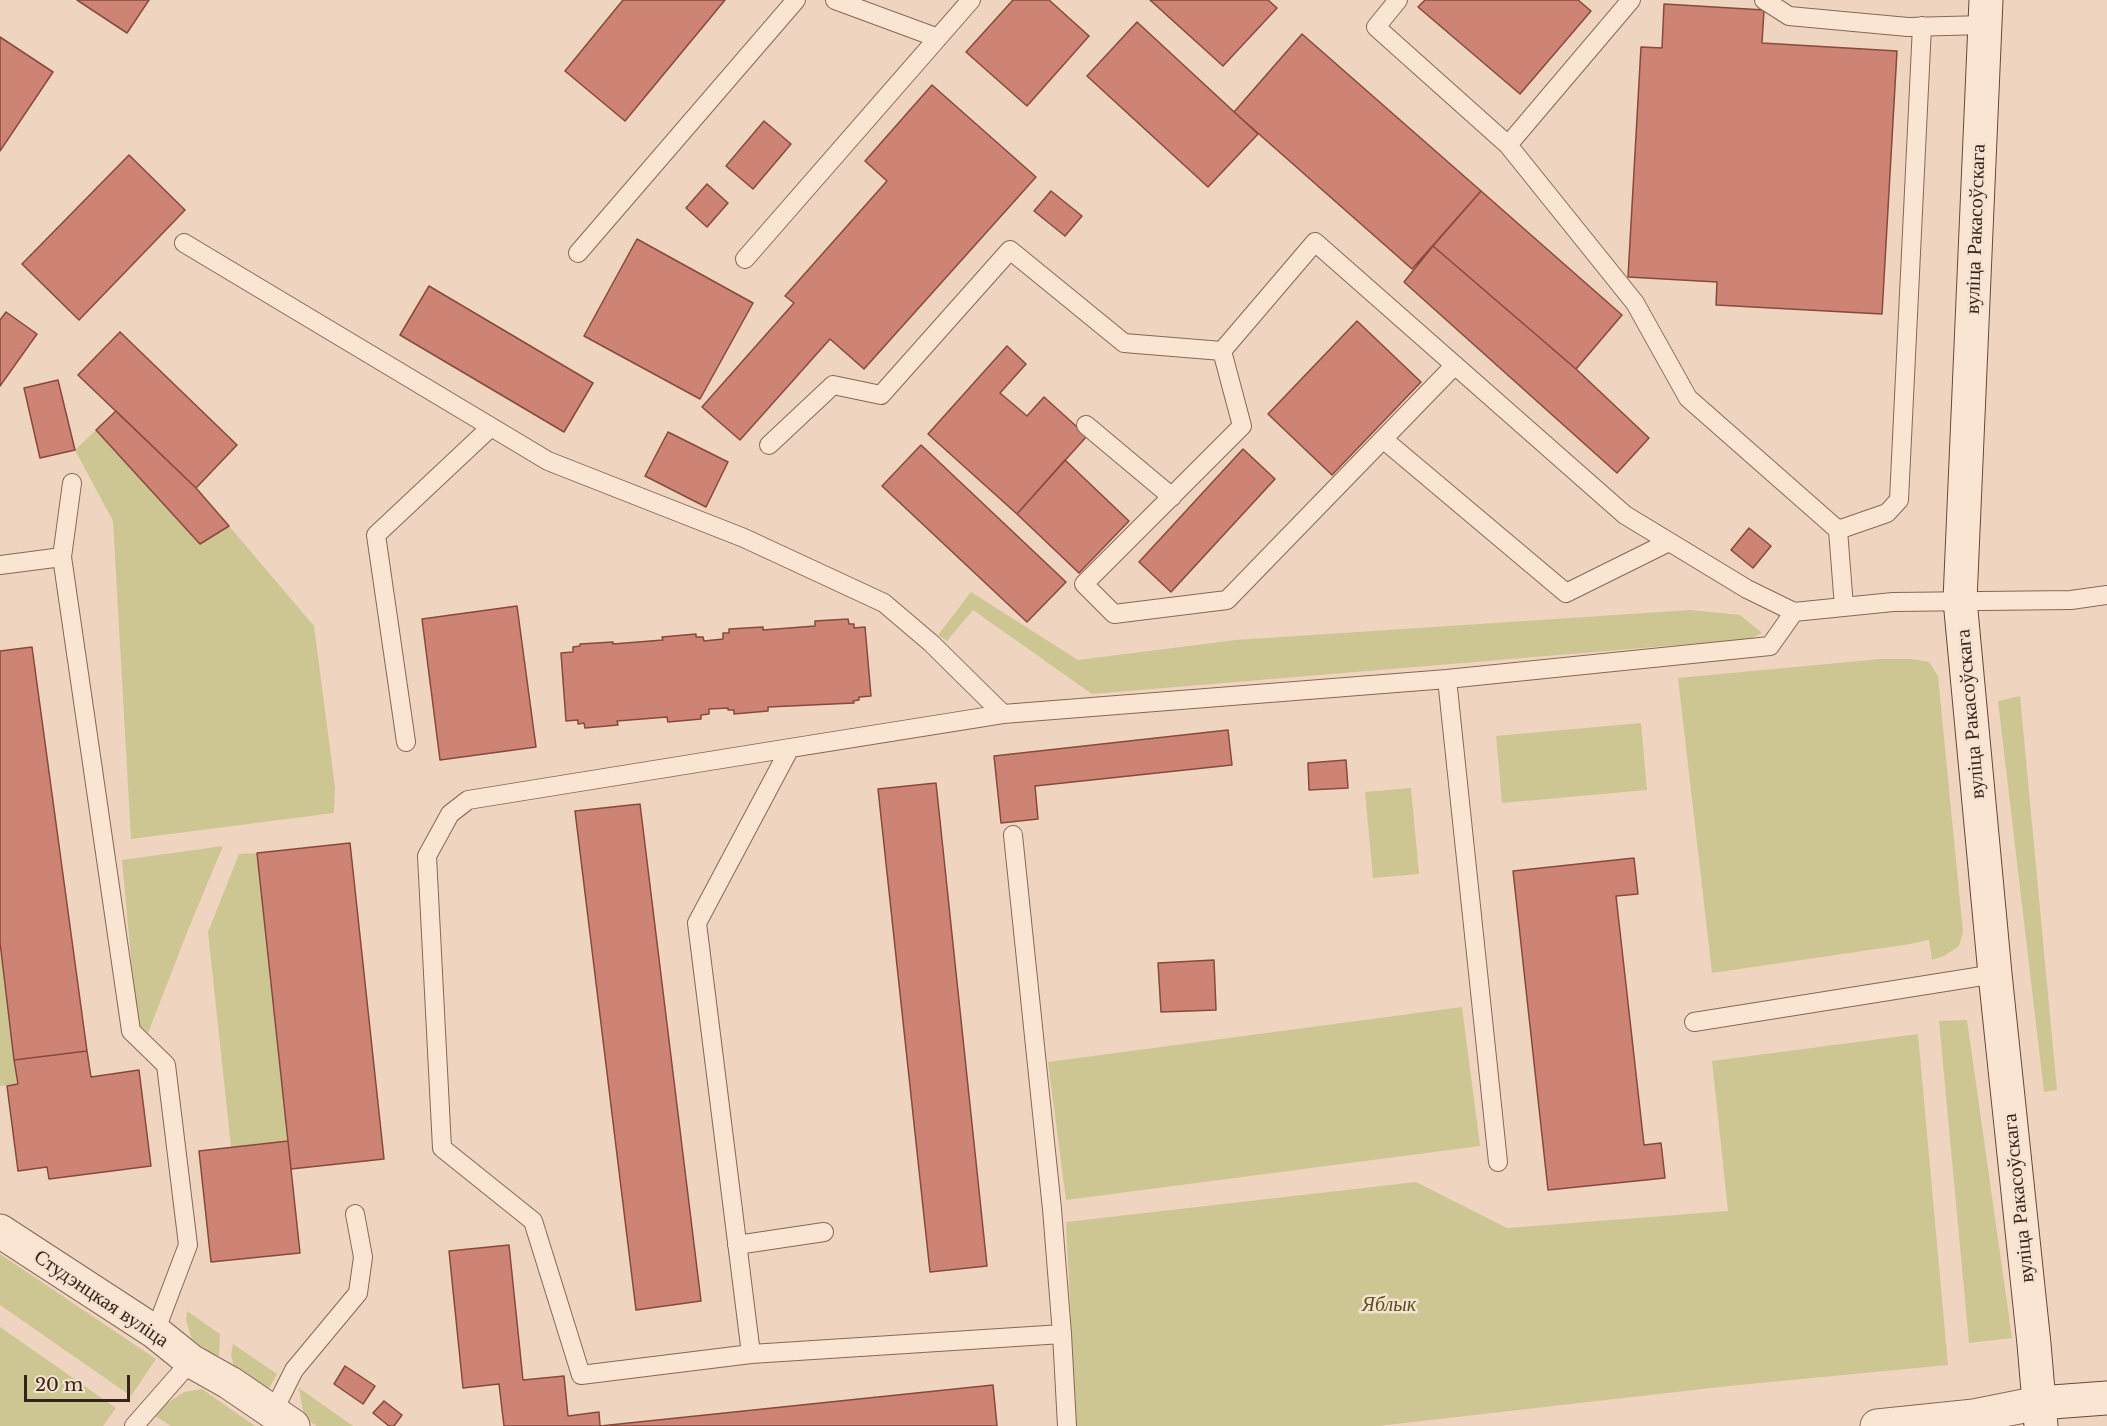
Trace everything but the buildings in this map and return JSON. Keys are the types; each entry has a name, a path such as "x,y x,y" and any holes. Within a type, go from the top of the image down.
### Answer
{"main road":[{"name":"вуліца Ракасоўскага","path":"1986,13 1960,600 2040,1414"},
{"name":"Студэнцкая вуліца","path":"0,1231 155,1332 191,1361 230,1383 283,1419"},
{"path":"1876,1426 1974,1416 2040,1414 2107,1398"}],"lane":[{"path":"578,253 796,0"},
{"path":"835,0 938,38"},
{"path":"745,259 971,0"},
{"path":"1398,0 1376,27 1508,145 1635,303 1688,398 1838,530 1844,607"},
{"path":"1508,145 1631,0"},
{"path":"1764,0 1790,16 1908,27 1986,13"},
{"path":"1838,530 1887,513 1899,500 1922,26"},
{"path":"1222,351 1315,242 1625,515 1747,589 1794,612 1893,602 2071,600 2107,595"},
{"path":"184,243 548,461 744,538 884,603 931,644 1003,714"},
{"path":"769,445 833,385 881,395 1010,250 1124,344 1222,351"},
{"path":"1222,351 1242,426 1084,584 1114,614 1227,600 1455,365"},
{"path":"1086,426 1172,497"},
{"path":"406,742 376,535 491,427"},
{"path":"1383,439 1566,593 1669,542"},
{"path":"72,483 62,557 131,1031 166,1065 188,1245 155,1332"},
{"path":"0,565 62,557"},
{"path":"1062,1334 751,1354 581,1375 533,1221 442,1148 427,856 450,814 468,800 1003,714 1447,679 1770,646 1794,612"},
{"path":"1447,679 1498,1162"},
{"path":"751,1354 698,923 790,748"},
{"path":"1013,835 1051,1198 1062,1334 1066,1426"},
{"path":"1694,1022 1995,974"},
{"path":"283,1419 294,1370 358,1293 363,1257 355,1214"},
{"path":"737,1245 824,1232"},
{"path":"134,1426 191,1361"}],"green space":[{"path":"96,430 200,544 229,526 314,626 335,787 334,813 131,839 113,521 75,450"},
{"path":"971,592 1078,660 1236,640 1691,610 1740,615 1762,633 1750,639 1092,694 973,610 947,641 938,635"},
{"path":"1880,659 1912,659 1929,662 1938,676 1963,932 1959,946 1944,956 1932,960 1929,940 1712,973 1678,678"},
{"path":"2020,696 2057,1090 2044,1092 1998,701"},
{"path":"1641,723 1647,790 1502,803 1496,736"},
{"path":"1411,788 1419,874 1373,878 1365,792"},
{"path":"223,846 148,1033 137,1023 122,860"},
{"path":"257,853 288,1141 231,1147 208,932 239,854"},
{"path":"0,942 18,1084 0,1086"},
{"path":"1462,1007 1480,1146 1066,1200 1048,1062"},
{"path":"1967,1020 2012,1338 1969,1343 1939,1021"},
{"name":"Яблык","path":"1918,1034 1948,1365 1729,1386 1378,1426 1076,1426 1066,1222 1416,1182 1507,1228 1728,1211 1712,1061"},
{"path":"0,1254 156,1359 131,1396 0,1305"},
{"path":"187,1311 220,1334 219,1356 212,1354 192,1339 186,1321"},
{"path":"0,1327 116,1408 103,1426 0,1426"},
{"path":"233,1344 277,1374 266,1394 237,1377 231,1355"},
{"path":"299,1388 353,1426 317,1426 309,1421 303,1411"},
{"path":"202,1389 255,1426 171,1426 155,1416 166,1404 184,1392"}]}
